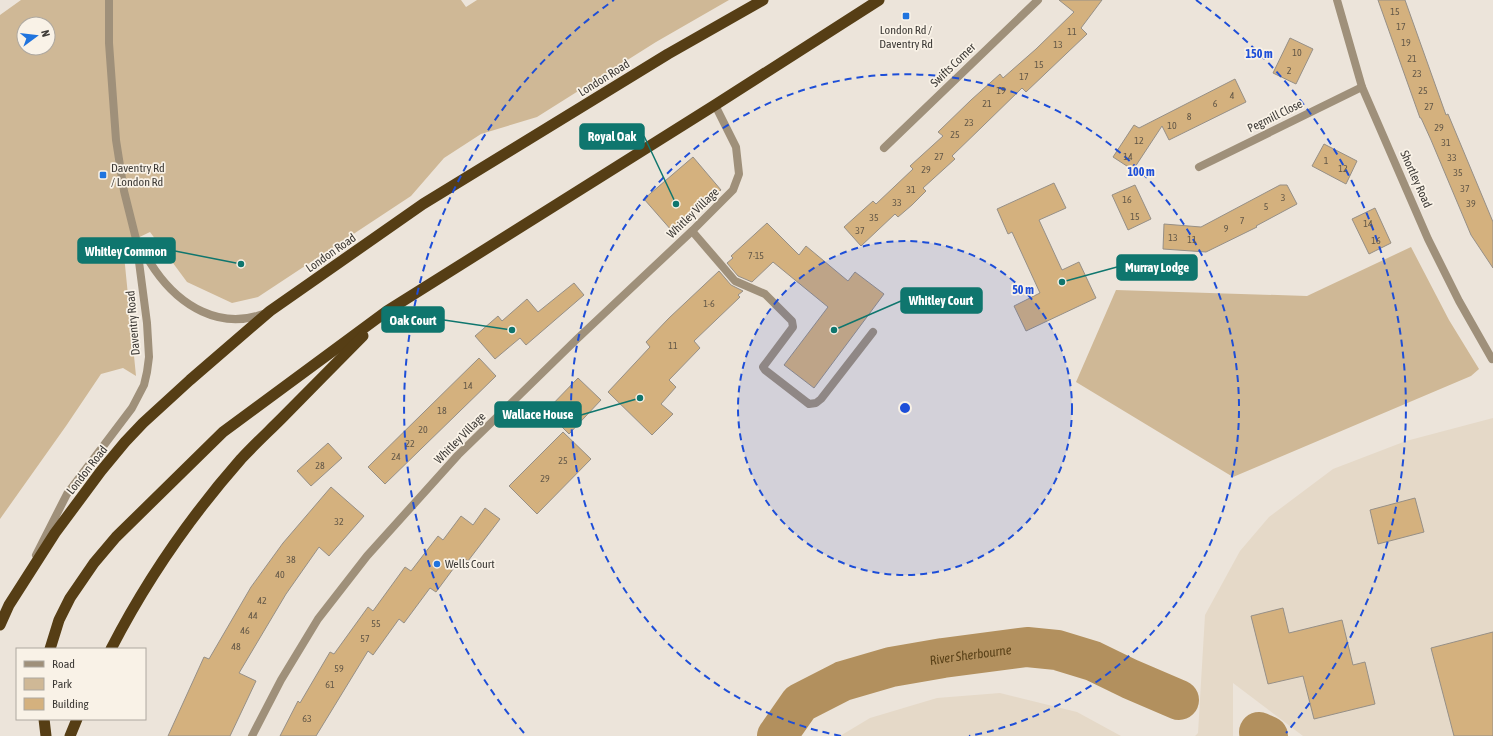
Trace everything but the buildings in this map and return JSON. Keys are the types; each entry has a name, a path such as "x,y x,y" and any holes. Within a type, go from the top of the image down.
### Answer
{"highway":[{"name":"London Road","path":"0,625 9,605 55,533 101,471 125,442 143,423 190,380 270,311 423,204 668,54 763,0"},
{"path":"50,648 59,620 70,598 94,563 116,537 223,432 387,311 879,0"},
{"path":"112,648 146,586 169,552 209,499 242,459 387,311"},
{"path":"44,720 46,736"},
{"path":"70,736 77,720"}],"street":[{"name":"Daventry Road","path":"9,605 67,494 132,408 144,385 149,356 148,335 136,239 124,191 116,140 109,43 110,0"},
{"name":"Swifts Corner","path":"884,148 1038,0"},
{"name":"Shortley Road","path":"1337,0 1362,87 1428,239 1459,301 1492,359"},
{"name":"Pegmill Close","path":"1199,167 1362,87"},
{"name":"Whitley Village","path":"252,736 281,680 318,619 367,556 458,455 577,339 692,232 733,190 740,174 736,147 715,105"},
{"path":"692,232 736,281 765,294 792,321 793,327 763,367 764,370 809,404 816,403 821,399 873,332"},
{"name":"Daventry Road","path":"136,239 155,271 167,285 186,302 200,311 217,318 232,320 254,318 270,311"}],"shaded area":[{"path":"1493,418 1493,736 1303,736 1233,683 1233,736 1195,736 1198,733 1205,615 1240,551 1269,517 1333,469 1406,441"},
{"path":"1000,693 1077,712 1121,736 840,736 870,718 937,698"}],"green space":[{"path":"21,0 461,0 466,7 477,0 729,0 656,42 537,117 481,134 444,158 411,196 258,297 232,303 187,282 150,232 123,245 136,376 123,368 101,374 0,519 0,15"},
{"path":"1411,247 1449,320 1479,369 1471,376 1233,477 1076,382 1116,290 1307,296"}],"waterway":[{"name":"River Sherbourne","path":"777,736 800,703 843,681 891,667 943,658 1027,647 1057,650 1093,661 1179,700"},
{"name":"River Sherbourne","path":"1259,732 1268,736"}],"place":[{"name":"London Rd / Daventry Rd","path":"906,16"},
{"name":"Daventry Rd / London Rd","path":"103,175"},
{"name":"Royal Oak","path":"676,204"},
{"name":"Whitley Common","path":"241,264"},
{"name":"Murray Lodge","path":"1062,282"},
{"name":"Oak Court","path":"512,330"},
{"name":"Whitley Court","path":"834,330"},
{"name":"Wallace House","path":"640,398"},
{"name":"Wells Court","path":"437,564"}]}
